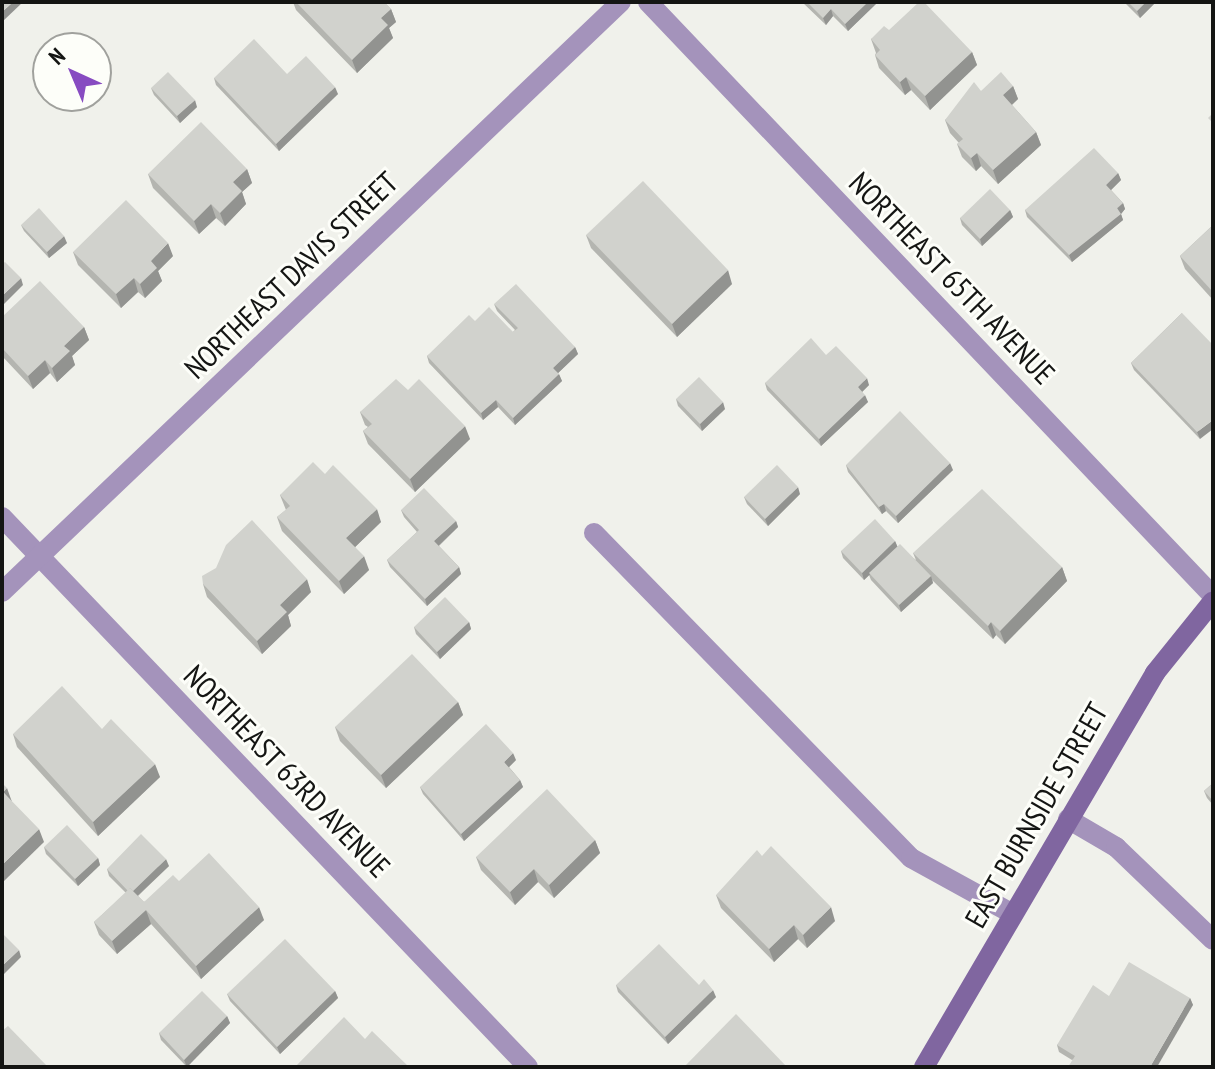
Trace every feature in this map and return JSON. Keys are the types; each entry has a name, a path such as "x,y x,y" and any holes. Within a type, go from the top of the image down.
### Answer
{"main road":[{"name":"EAST BURNSIDE STREET","path":"924,1067 1155,673 1213,598"}],"street":[{"name":"NORTHEAST DAVIS STREET","path":"2,592 621,2"},
{"name":"NORTHEAST 65TH AVENUE","path":"648,2 1213,598"},
{"name":"NORTHEAST 63RD AVENUE","path":"2,517 528,1067"},
{"path":"594,533 911,858 1013,914"},
{"path":"1068,819 1116,847 1213,940"}],"building":[{"path":"2,2 13,2 2,12"},
{"path":"296,2 384,2 391,9 381,18 388,25 352,60"},
{"path":"807,2 868,2 845,24 831,9 823,18"},
{"path":"919,2 924,2 972,52 925,96 906,77 900,82 875,55 880,50 871,39 884,26 889,30"},
{"path":"1128,2 1146,2 1137,11"},
{"path":"254,39 287,74 306,56 335,87 276,144 214,78"},
{"path":"168,72 195,100 177,116 151,88"},
{"path":"1001,72 1013,86 1003,95 1036,132 993,170 977,153 971,158 957,144 963,139 945,120 974,82 981,91"},
{"path":"201,122 247,169 233,182 242,191 220,213 211,204 194,221 148,174"},
{"path":"1094,148 1118,173 1106,185 1123,203 1117,208 1121,214 1069,255 1025,210"},
{"path":"643,181 728,270 672,324 586,235"},
{"path":"990,189 1010,210 980,239 960,218"},
{"path":"126,200 168,243 151,261 157,268 140,284 134,278 116,294 73,252"},
{"path":"39,208 64,236 47,252 21,225"},
{"path":"1213,225 1213,292 1180,256"},
{"path":"5,262 21,278 2,296 2,264"},
{"path":"40,281 84,327 64,346 70,351 52,368 45,360 28,376 2,348 2,317"},
{"path":"516,284 575,347 553,368 559,374 513,418 496,400 481,413 427,356 469,315 475,321 489,307 513,332 518,328 494,304"},
{"path":"1182,313 1213,345 1213,420 1197,432 1131,363"},
{"path":"811,338 826,355 836,346 867,378 858,387 865,395 819,439 765,383"},
{"path":"699,377 723,402 700,424 676,399"},
{"path":"396,379 408,390 419,379 465,426 410,479 363,431 372,424 360,412"},
{"path":"900,411 950,463 896,516 884,504 879,507 846,465"},
{"path":"313,462 325,474 333,465 377,509 346,538 364,556 339,581 277,517 290,506 280,495"},
{"path":"777,465 798,487 765,519 744,497"},
{"path":"424,488 456,521 434,541 459,567 425,599 387,560 419,530 401,510"},
{"path":"982,489 1062,567 1000,631 991,622 988,626 913,553"},
{"path":"875,519 895,541 862,573 841,551"},
{"path":"252,520 307,579 280,605 287,612 257,641 203,584 202,576 216,568 226,545"},
{"path":"900,544 931,576 899,605 869,573"},
{"path":"445,597 469,622 437,652 414,627"},
{"path":"412,654 458,702 381,775 335,727"},
{"path":"62,686 102,729 111,719 155,764 93,822 13,734"},
{"path":"486,724 513,753 504,762 520,780 461,834 420,787"},
{"path":"2,783 7,788 3,792 39,829 2,865"},
{"path":"1213,783 1213,801 1204,791"},
{"path":"547,789 595,840 549,885 534,869 510,892 476,857"},
{"path":"67,825 98,858 75,879 44,847"},
{"path":"141,834 166,859 133,891 130,888 128,891 107,869"},
{"path":"771,846 831,907 803,935 794,925 769,949 716,895 757,850 762,856"},
{"path":"209,853 259,907 196,966 146,910 112,941 94,922 130,888 144,902 173,875 179,881"},
{"path":"2,933 19,950 2,966"},
{"path":"285,939 335,991 277,1047 227,994"},
{"path":"659,944 699,985 704,979 713,990 665,1037 616,985"},
{"path":"1129,962 1190,998 1150,1067 1068,1067 1075,1056 1057,1045 1093,985 1109,996"},
{"path":"202,991 227,1016 184,1060 159,1033"},
{"path":"736,1014 787,1067 684,1067"},
{"path":"344,1017 365,1039 372,1031 409,1067 295,1067"},
{"path":"8,1026 48,1067 2,1067 2,1031"}]}
